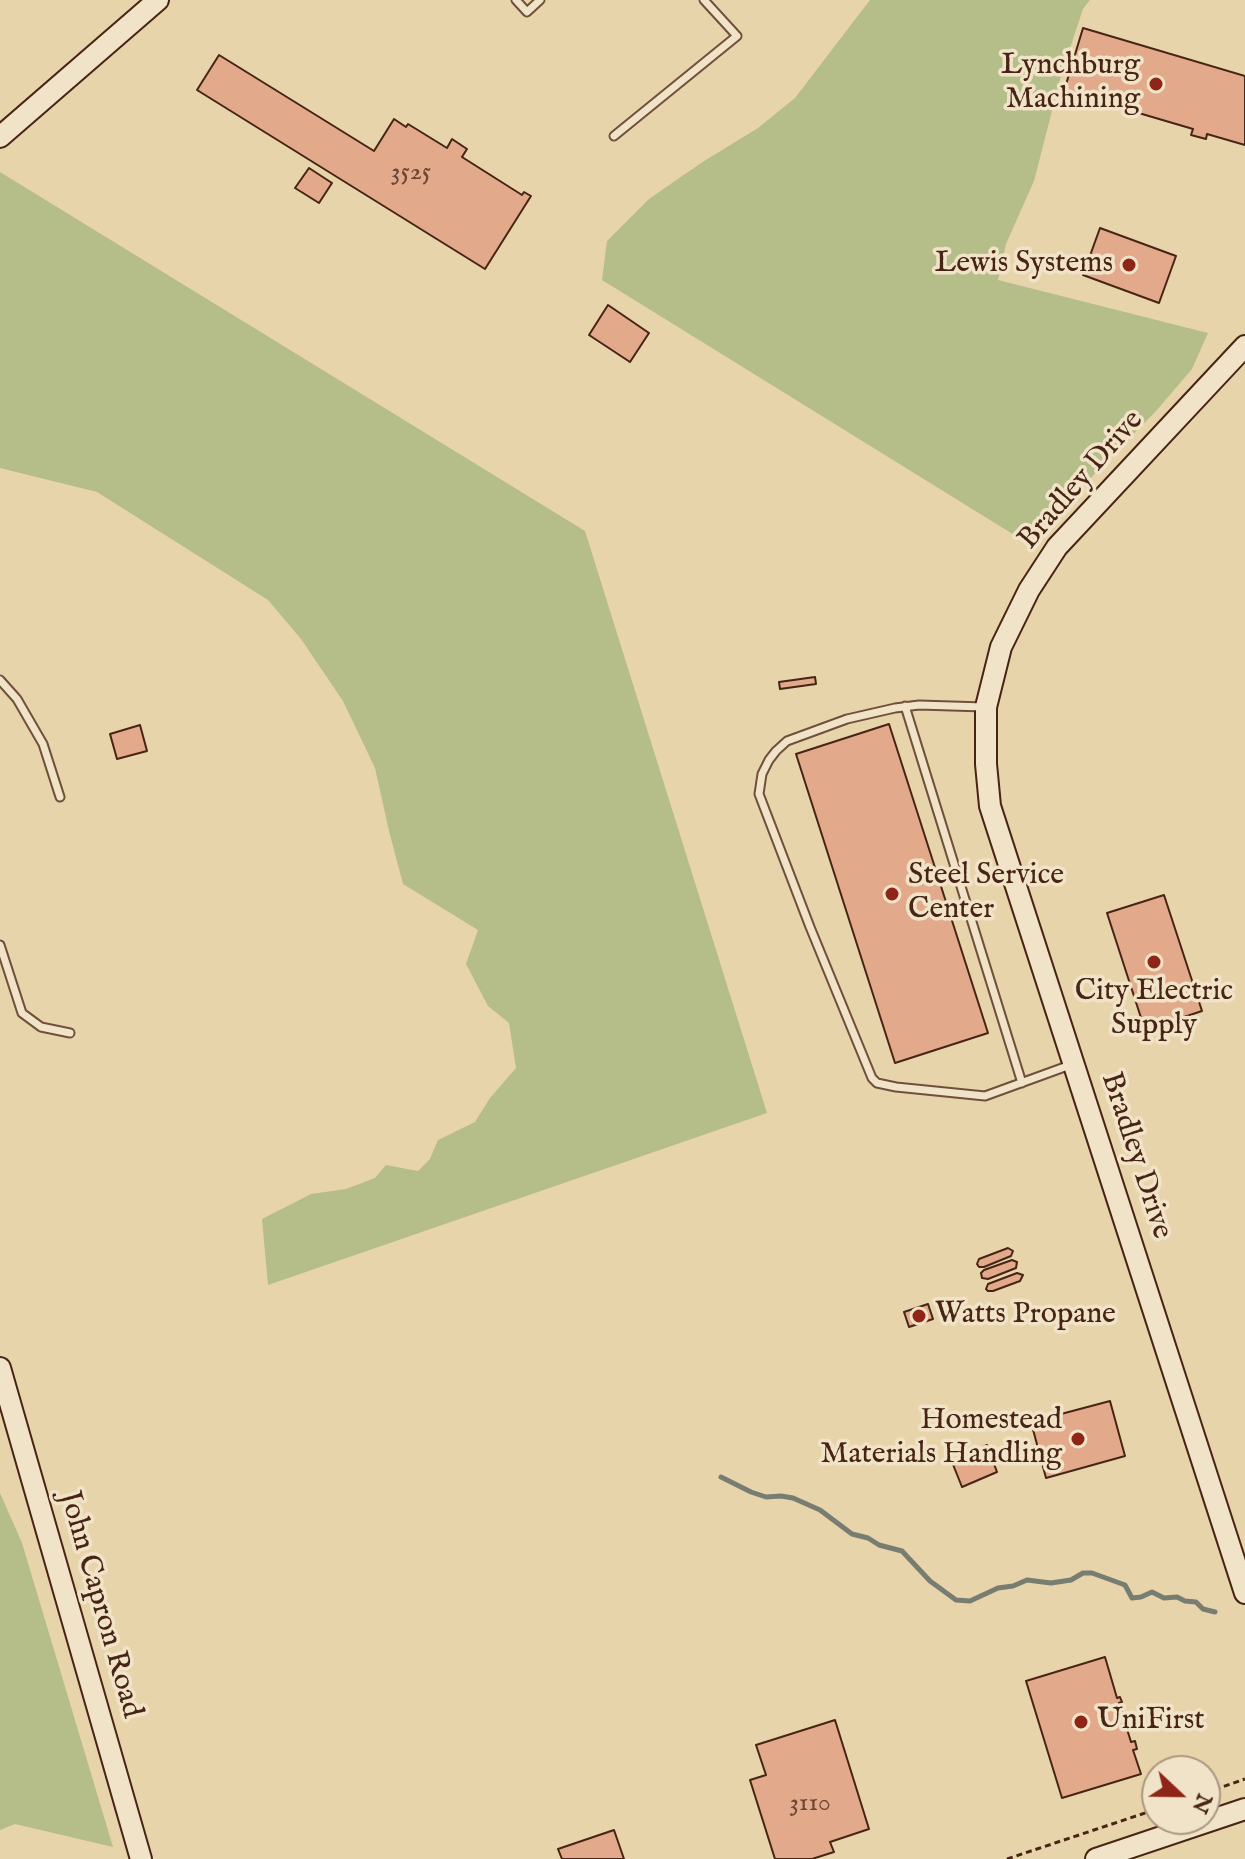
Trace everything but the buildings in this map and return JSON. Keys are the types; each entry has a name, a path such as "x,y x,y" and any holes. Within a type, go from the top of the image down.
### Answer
{"street":[{"path":"0,137 158,0"},
{"name":"Bradley Drive","path":"1245,346 1057,547 1029,590 1001,647 986,707 990,806 1245,1593"},
{"name":"John Capron Road","path":"0,1368 141,1859"},
{"path":"1096,1859 1245,1809"}],"lane":[{"path":"516,0 527,12 540,0"},
{"path":"614,136 737,36 704,0"},
{"path":"0,680 17,699 43,744 60,797"},
{"path":"986,707 905,706 847,719 787,741 769,760 762,774 759,794 815,941 872,1078 877,1083 985,1096 1074,1064"},
{"path":"905,706 1022,1083"},
{"path":"0,945 22,1013 41,1027 70,1033"}],"path":[{"path":"1221,1787 1245,1779"},
{"path":"1007,1859 1141,1814"}],"green space":[{"path":"870,0 1090,0 1083,9 1062,72 1034,181 1006,244 998,280 1208,333 1192,369 1157,410 1046,524 1032,546 602,280 607,241 649,199 758,128 795,98"},
{"path":"0,172 585,531 767,1113 268,1285 262,1219 311,1194 346,1189 375,1178 386,1165 418,1171 430,1159 438,1140 475,1122 490,1098 516,1068 509,1023 488,1006 466,964 478,930 403,884 375,768 343,701 301,639 268,600 97,492 0,468"},
{"path":"0,1493 22,1543 113,1847 15,1824 0,1830"}],"waterway":[{"path":"721,1477 766,1497 793,1498 820,1510 852,1534 902,1551 930,1581 956,1600 970,1601 998,1588 1027,1580 1051,1583 1092,1573 1125,1585 1132,1598 1152,1592 1164,1598 1177,1597 1196,1602 1203,1609 1215,1612"}],"place":[{"name":"Lynchburg Machining","path":"1156,84"},
{"name":"Lewis Systems","path":"1129,265"},
{"name":"Steel Service Center","path":"892,894"},
{"name":"City Electric Supply","path":"1154,962"},
{"name":"Watts Propane","path":"919,1316"},
{"name":"Homestead Materials Handling","path":"1078,1439"},
{"name":"UniFirst","path":"1081,1722"}]}
